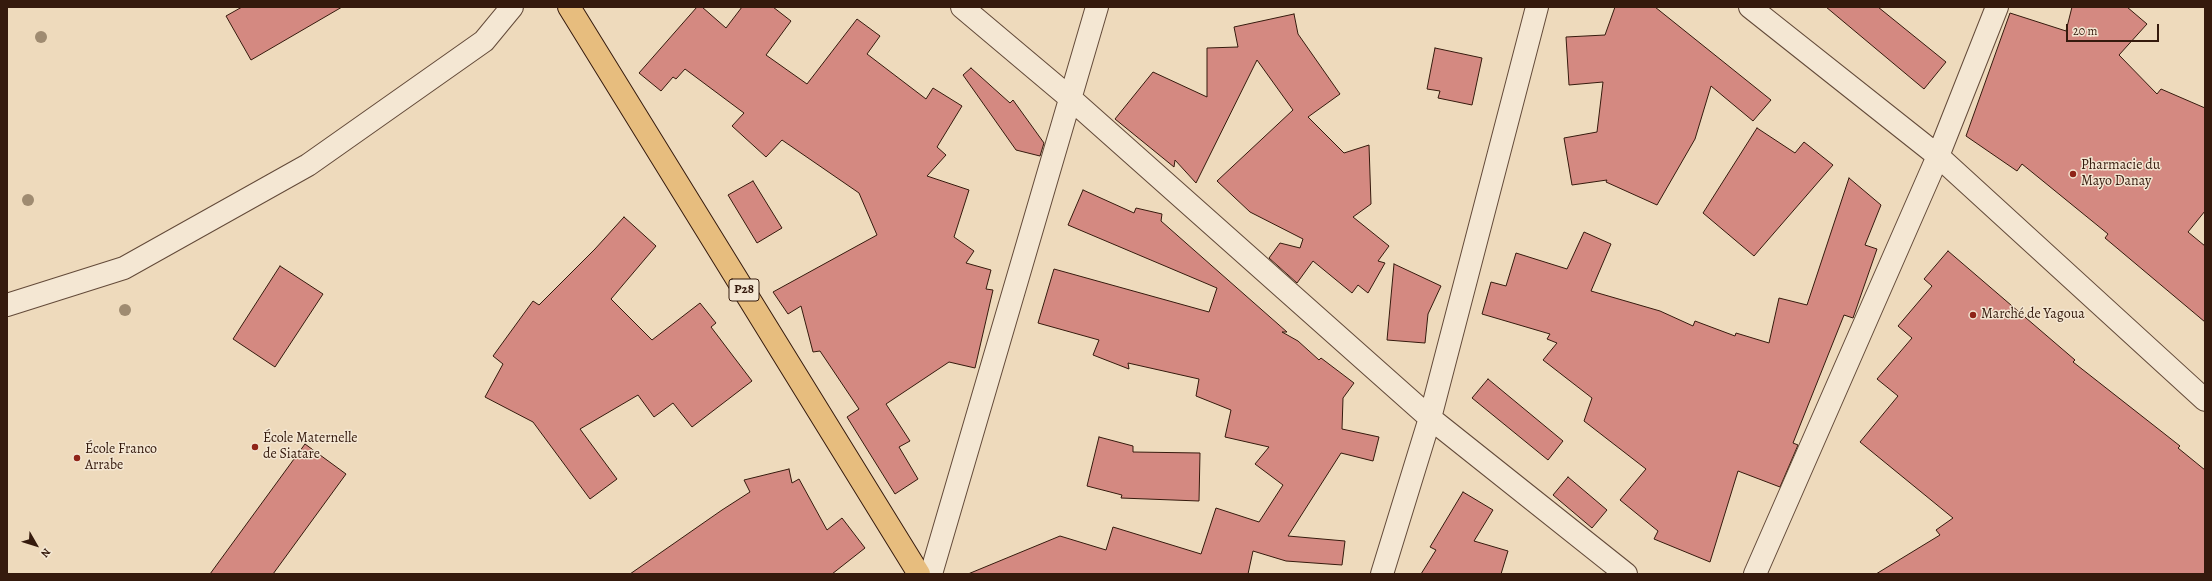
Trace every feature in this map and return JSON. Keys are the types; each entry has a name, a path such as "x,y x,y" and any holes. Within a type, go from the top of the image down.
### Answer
{"main road":[{"name":"P28","path":"569,7 919,574"}],"street":[{"path":"7,305 124,268 308,165 484,41 512,7"},
{"path":"962,7 1070,98 1430,418 1626,574"},
{"path":"931,574 1097,7"},
{"path":"1382,574 1430,418 1537,7"},
{"path":"1750,7 1938,156 2205,400"},
{"path":"1755,574 1938,156 1997,7"}],"building":[{"path":"242,7 342,7 251,60 226,16"},
{"path":"697,7 702,7 726,28 742,7 773,7 791,21 766,55 807,84 857,19 880,36 867,54 926,99 933,88 962,106 937,147 946,155 927,176 969,190 954,237 974,251 966,263 991,270 986,289 993,290 975,368 949,362 886,404 910,441 899,447 918,479 895,494 847,417 859,409 820,351 813,352 801,306 788,314 773,292 877,235 859,193 782,140 766,157 732,126 744,113 685,69 676,79 673,77 661,91 639,73"},
{"path":"1615,7 1655,7 1771,100 1753,121 1711,86 1695,139 1657,205 1606,182 1607,180 1572,185 1564,138 1597,132 1603,82 1569,85 1566,37 1605,35"},
{"path":"1826,7 1878,7 1946,62 1924,89"},
{"path":"2072,7 2127,7 2147,24 2119,55 2157,94 2161,89 2205,108 2205,211 2188,232 2205,246 2205,322 2105,238 2108,234 2022,164 2017,171 1966,136 2010,13 2066,31"},
{"path":"1294,14 1298,34 1340,94 1308,117 1344,153 1369,145 1371,204 1353,217 1389,246 1378,261 1385,263 1368,293 1358,285 1352,293 1313,261 1297,283 1269,258 1280,243 1300,248 1303,239 1250,212 1217,181 1293,110 1257,60 1196,183 1175,160 1174,167 1115,119 1153,72 1207,97 1207,48 1238,47 1234,27"},
{"path":"1435,48 1482,58 1472,105 1438,98 1440,91 1427,89"},
{"path":"971,68 1010,103 1013,100 1044,143 1040,156 1016,150 963,75"},
{"path":"1757,128 1795,153 1804,142 1833,165 1754,256 1703,213"},
{"path":"1849,178 1881,205 1865,245 1877,249 1853,318 1844,315 1793,443 1798,445 1780,487 1738,471 1710,562 1654,539 1658,531 1620,500 1646,469 1584,421 1592,398 1543,360 1557,343 1547,339 1550,334 1482,314 1491,282 1506,286 1516,253 1567,269 1584,232 1611,244 1591,291 1660,311 1693,326 1695,321 1735,336 1736,333 1769,343 1779,298 1807,305"},
{"path":"753,181 782,228 757,243 728,195"},
{"path":"1083,190 1134,213 1136,208 1162,214 1161,221 1287,332 1282,332 1298,341 1319,360 1321,358 1354,383 1343,398 1342,429 1379,437 1373,461 1341,453 1288,536 1345,541 1342,565 1286,561 1253,551 1248,574 968,574 1060,536 1106,550 1113,527 1201,554 1216,508 1259,522 1283,485 1255,464 1269,447 1225,437 1231,410 1196,396 1199,379 1128,363 1129,369 1093,355 1099,340 1038,323 1054,269 1209,312 1217,288 1068,225"},
{"path":"624,217 656,246 611,299 652,340 700,303 716,323 711,327 752,381 692,427 673,403 654,417 638,395 580,429 617,479 590,499 533,422 485,397 503,364 493,356 533,301 539,305 595,249"},
{"name":"Marché de Yagoua","path":"1948,251 2075,360 2073,362 2180,446 2178,448 2205,470 2205,574 1876,574 1940,535 1936,530 1953,518 1860,442 1898,396 1877,379 1912,338 1898,326 1932,286 1924,279"},
{"path":"1394,264 1441,286 1428,314 1425,343 1387,340"},
{"path":"280,266 323,294 275,367 233,339"},
{"path":"1488,379 1563,441 1548,460 1472,398"},
{"path":"1099,437 1133,446 1133,452 1200,453 1199,501 1121,498 1122,495 1087,486"},
{"path":"305,444 346,474 273,574 210,574"},
{"path":"789,469 792,483 799,479 827,530 842,518 865,548 832,574 630,574 750,492 744,480"},
{"path":"1568,477 1607,510 1592,528 1553,495"},
{"path":"1463,492 1493,510 1474,541 1508,551 1501,574 1421,574 1436,550 1430,547"}],"place":[{"name":"Pharmacie du Mayo Danay","path":"2073,174"},
{"name":"Marché de Yagoua","path":"1973,315"},
{"name":"École Maternelle de Siatare","path":"255,447"},
{"name":"École Franco Arrabe","path":"77,458"}]}
